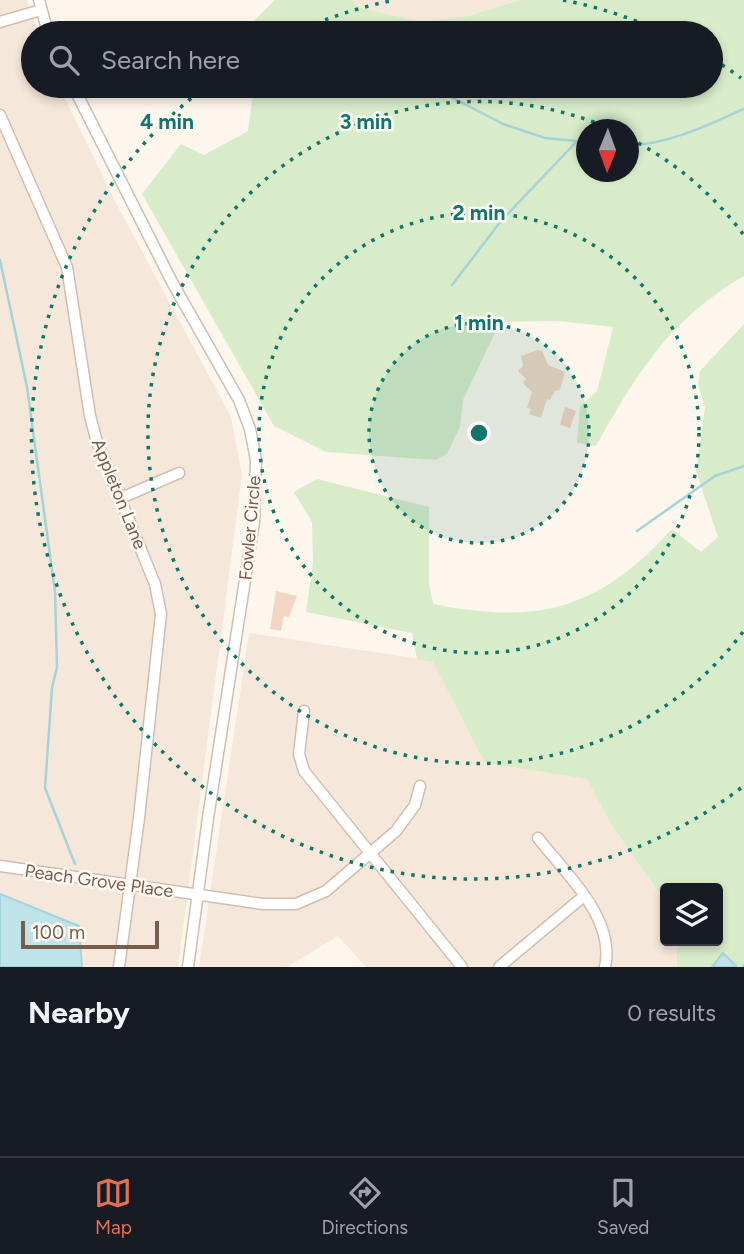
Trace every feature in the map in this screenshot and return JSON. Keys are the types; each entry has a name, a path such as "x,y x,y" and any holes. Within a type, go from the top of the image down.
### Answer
{"street":[{"path":"0,22 40,5"},
{"name":"Fowler Circle","path":"79,98 172,282 239,400 250,429 256,460 254,522 188,967"},
{"name":"Appleton Lane","path":"0,115 67,267 90,416 155,584 161,614 158,662 118,967"},
{"path":"121,498 179,473"},
{"path":"304,711 299,754 304,771 369,855 462,967"},
{"name":"Peach Grove Place","path":"0,866 263,904 296,904 326,891 369,855 407,818 420,786"},
{"path":"538,838 584,896 597,917 605,938 605,967"},
{"path":"499,967 584,896"}],"shaded area":[{"path":"0,0 27,0 34,21 21,21 21,98 65,98 115,201 231,417 242,475 178,967 0,967"},
{"path":"351,0 520,0 468,16 427,21 415,21 361,8"},
{"path":"249,633 433,661 485,763 587,779 610,823 660,894 660,946 677,946 677,967 366,967 338,936 287,967 199,967"}],"green space":[{"path":"275,0 351,0 361,8 416,21 254,21"},
{"path":"520,0 744,0 744,276 695,311 657,350 596,446 577,443 580,406 597,391 613,327 558,321 500,322 463,400 460,427 447,454 435,460 326,452 274,426 142,194 181,144 204,155 248,131 252,98 723,98 723,21 428,21 468,16"},
{"path":"744,324 744,967 677,967 677,946 723,946 723,883 660,883 660,894 610,823 587,779 485,763 433,662 417,659 412,633 306,612 313,563 312,522 294,492 317,479 429,507 429,584 433,604 505,613 536,611 564,605 592,594 618,578 672,529 701,552 718,537 696,471 705,408 698,384 700,371"}],"water":[{"path":"0,894 79,926 82,967 0,967"},
{"path":"723,953 736,966 736,967 712,967"}],"building":[{"path":"542,351 548,365 565,372 560,390 555,391 550,400 547,399 541,418 529,414 531,409 527,408 532,392 523,383 526,379 518,371 523,366 521,356"},
{"path":"565,407 576,411 570,428 560,425"},
{"path":"276,591 297,596 289,617 284,616 281,631 270,629"}],"waterway":[{"path":"453,98 503,124 545,138 576,141"},
{"path":"639,145 674,137 744,109"},
{"path":"452,285 501,221 576,142"},
{"path":"0,260 27,387 55,592 57,667 52,688 45,788 75,864"},
{"path":"637,531 715,476 744,466"}]}
